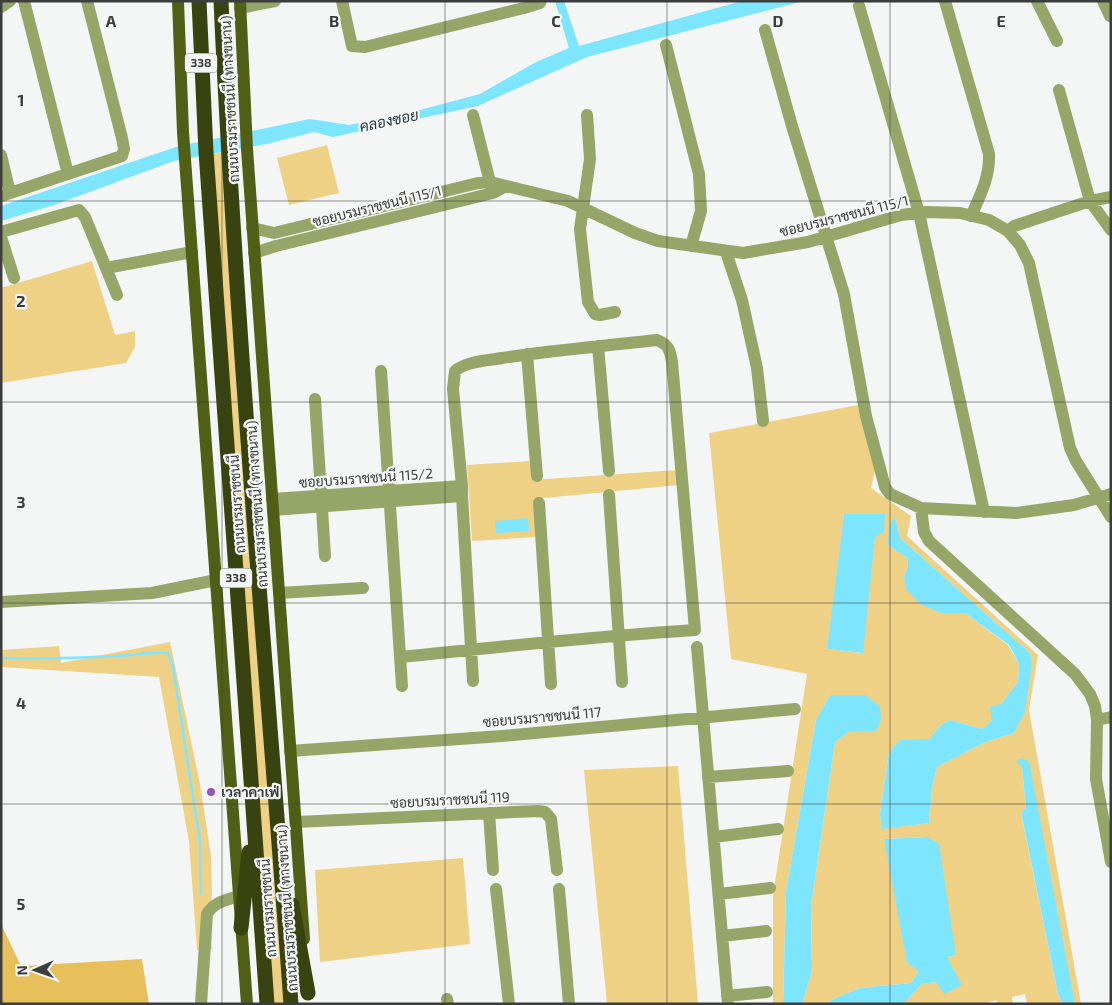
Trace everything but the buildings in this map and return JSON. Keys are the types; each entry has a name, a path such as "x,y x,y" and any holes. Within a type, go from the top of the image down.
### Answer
{"highway":[{"name":"ถนนบรมราชชนนี","path":"200,1 204,126 267,1004"},
{"name":"ถนนบรมราชชนนี","path":"221,1 228,145 248,437 291,1004"},
{"path":"241,928 253,812"},
{"path":"278,822 308,999"}],"main road":[{"name":"338","path":"178,1 183,132 246,1004"},
{"name":"ถนนบรมราชชนนี (ทางขนาน)","path":"240,5 245,127 308,999"}],"street":[{"path":"1,7 10,1"},
{"path":"24,1 68,174"},
{"path":"1,155 6,195 122,156 124,149 87,1"},
{"path":"240,5 274,1"},
{"path":"342,1 352,46 358,48 540,3"},
{"path":"945,1 989,154 987,177 971,216"},
{"path":"1037,1 1057,41"},
{"path":"1103,1 1110,16"},
{"path":"859,6 919,213 984,512"},
{"path":"765,30 792,126 844,294 866,416 885,487 890,494 921,508 1016,513 1074,505 1105,496"},
{"path":"666,45 699,174 701,211 691,246"},
{"path":"1059,90 1090,201 1111,230"},
{"path":"472,115 492,188"},
{"path":"586,115 590,159 580,229 588,302 595,314 615,312"},
{"name":"ซอยบรมราชชนนี 115/1","path":"254,253 370,217 437,200 478,183 492,188 506,186 568,201 635,233 658,241 726,252 743,253 826,237 901,216 919,213 960,213 989,220 1008,231 1020,245 1029,263 1070,448 1076,461 1105,496 1111,517"},
{"path":"1008,231 1014,226 1090,201 1111,197"},
{"path":"1,232 79,210 85,217 118,294"},
{"name":"ซอยบรมราชชนนี 115/1","path":"252,228 274,233 370,217"},
{"path":"274,233 276,246"},
{"path":"1,237 14,278"},
{"path":"106,268 192,252"},
{"path":"726,252 746,317 757,368 763,421"},
{"path":"401,657 472,650 619,635 695,630 670,350 666,343 657,340 528,354 461,366 455,371 453,389 462,491 472,650 473,680"},
{"path":"598,346 609,471"},
{"path":"528,354 537,476"},
{"path":"381,371 402,686"},
{"path":"315,399 325,556"},
{"name":"ซอยบรมราชชนนี 115/2","path":"272,505 462,491"},
{"path":"609,494 622,682"},
{"path":"539,503 552,684"},
{"path":"921,508 924,532 929,541 1075,674 1092,700 1097,720 1096,779 1111,862"},
{"path":"1,602 152,593 216,580"},
{"path":"279,593 362,588"},
{"path":"697,647 728,1000 767,992"},
{"name":"ซอยบรมราชชนนี 117","path":"290,751 502,736 795,708"},
{"path":"1097,720 1111,717"},
{"path":"708,777 788,770"},
{"name":"ซอยบรมราชชนนี 119","path":"296,822 538,811 549,815 551,819 557,870"},
{"path":"489,813 493,870"},
{"path":"714,836 778,830"},
{"path":"719,894 770,888"},
{"path":"496,889 509,1004"},
{"path":"559,889 569,1004"},
{"path":"201,1004 207,914 211,907 217,903 239,896"},
{"path":"722,936 766,931"}],"shaded area":[{"path":"327,145 339,193 289,205 277,158"},
{"path":"223,152 284,1004 273,1004 210,155"},
{"path":"92,261 115,335 135,331 135,347 126,363 1,383 1,288"},
{"path":"858,405 875,470 871,488 911,516 907,536 1038,655 1029,710 1081,1004 1075,1004 1022,767 1026,808 1021,813 1058,994 1063,1004 1027,1004 1025,994 1012,997 1013,1004 997,1004 996,1000 984,1004 899,1004 904,1003 922,984 936,982 947,957 956,955 927,837 884,839 919,971 911,983 860,988 831,1000 828,1004 802,1004 812,971 811,906 835,742 850,731 876,731 830,695 816,720 786,891 783,1004 773,1004 773,895 807,674 731,659 709,433","holes":["844,514 884,532 875,536 862,653 828,649","895,517 900,538 1030,653 1014,733 983,743 937,767 932,788 929,823 882,828 880,814 889,752 929,739 941,725 950,720 982,729 992,720 1001,704 1018,682 1019,664 1008,645 965,613 941,613 904,577 908,566 907,558 888,545"]},
{"path":"531,461 532,480 677,470 679,485 534,499 536,537 472,541 467,465"},
{"path":"170,642 200,784 211,856 212,892 210,922 212,949 197,950 189,841 159,677 1,667 1,650 59,646 61,663"},
{"path":"678,766 698,1004 607,1004 584,770"},
{"path":"463,858 470,944 320,962 315,870"},
{"path":"1,924 21,966 142,959 149,1004 1,1004"}],"water":[{"name":"คลองซอย","path":"555,1 564,1 579,46 742,1 804,1 587,57 478,106 333,137 314,132 266,144 174,161 54,205 1,221 1,206 179,146 310,119 349,125 401,115 480,94 536,62 569,48"},
{"path":"844,514 885,514 884,532 875,537 863,653 827,649"},
{"path":"895,516 900,538 1030,653 1032,663 1025,712 1014,733 983,743 937,767 932,788 929,823 882,829 880,814 889,752 900,740 929,739 941,725 950,720 982,729 992,720 990,707 1001,704 1018,682 1019,664 1009,645 965,613 941,613 920,604 906,589 904,577 908,566 907,558 888,545 889,526"},
{"path":"528,518 529,531 496,533 495,521"},
{"path":"830,695 865,695 880,706 881,720 876,731 850,731 835,742 811,906 812,971 802,1004 783,1004 786,891 816,720"},
{"path":"1019,758 1029,761 1075,1004 1063,1004 1058,994 1021,812 1026,808 1022,767 1017,763"},
{"path":"927,837 939,844 956,955 947,957 962,985 944,994 936,982 922,984 904,1003 899,1004 828,1004 831,1000 860,988 911,983 919,971 907,963 884,839"}],"waterway":[{"path":"1,658 74,658 168,653 173,667 200,841 201,894"}],"place":[{"name":"เวลาคาเฟ่","path":"211,792"}]}
